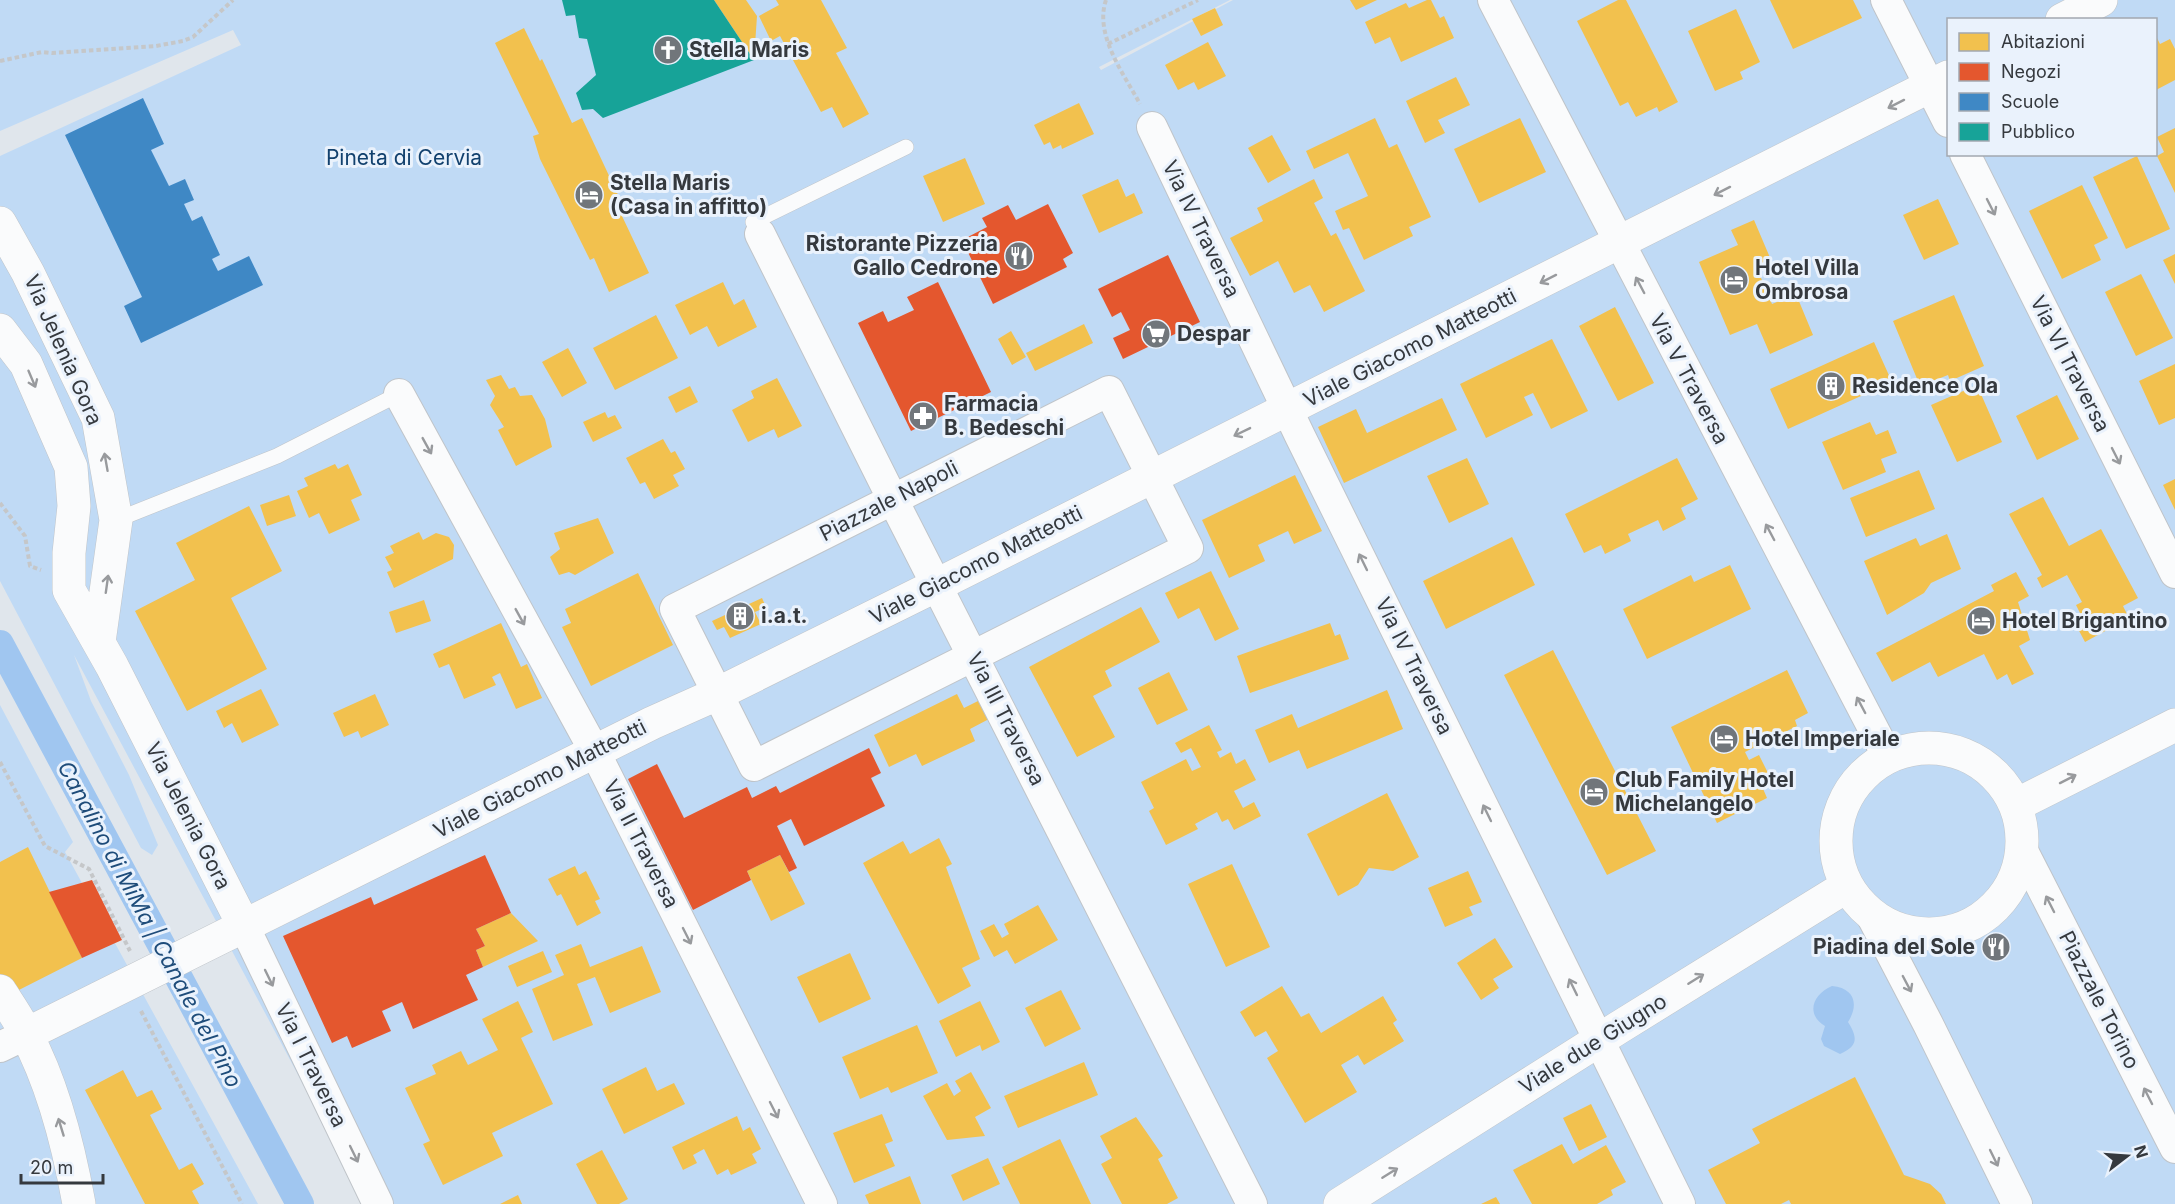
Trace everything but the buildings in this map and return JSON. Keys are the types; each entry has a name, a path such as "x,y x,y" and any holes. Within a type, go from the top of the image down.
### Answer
{"street":[{"name":"Via V Traversa","path":"1492,0 1888,757"},
{"path":"1886,0 1940,82 1947,117"},
{"path":"2066,18 2101,0"},
{"name":"Viale Giacomo Matteotti","path":"13,1041 652,723 717,694 937,585 1940,82"},
{"name":"Via IV Traversa","path":"1152,126 1288,409 1680,1204"},
{"name":"Via VI Traversa","path":"1966,156 2175,573"},
{"name":"Via Jelenia Gora","path":"0,223 28,273 98,418 116,520 99,642"},
{"name":"Via III Traversa","path":"760,234 1252,1204"},
{"name":"Via Jelenia Gora","path":"0,330 26,364 71,467 74,506 69,553 69,590 99,642 244,926"},
{"name":"Piazzale Napoli","path":"1109,391 1152,476 1188,548 754,766 675,609 1109,391"},
{"name":"Via II Traversa","path":"399,394 595,752 822,1204"},
{"path":"2016,805 2175,725"},
{"path":"1917,748 1948,749 1976,759 2000,779 2016,805 2022,827 2023,851 2018,873 2008,893 1993,910 1975,923 1954,932 1933,935 1910,933 1888,926 1870,913 1857,901 1847,886 1839,866 1836,845 1837,823 1844,803 1855,784 1870,768 1888,757 1917,748"},
{"name":"Piazzale Torino","path":"2023,851 2175,1148"},
{"name":"Viale due Giugno","path":"1340,1204 1847,886"},
{"path":"1870,913 1928,1024 2016,1204"},
{"name":"Via I Traversa","path":"244,926 378,1204"},
{"path":"0,990 13,1041 51,1094 72,1161 80,1204"}],"lane":[{"path":"760,234 753,222 906,147"},
{"path":"116,520 277,456 399,394"}],"path":[{"path":"0,61 42,52 156,46 183,41 193,37 233,0"},
{"path":"1106,0 1102,13 1108,44 1152,126"},
{"path":"1108,44 1198,0"},
{"path":"0,503 25,536 30,566 53,575 69,590"},
{"path":"0,762 45,846 89,869 242,1204"}],"green space":[{"name":"Pineta di Cervia","path":"0,0 1230,0 1099,67 1101,70 1233,0 2175,0 2175,1204 367,1204 74,655 91,701 129,775 158,845 152,855 141,848 0,581 0,156 241,45 233,30 0,131"},
{"path":"0,705 73,842 65,852 258,1204 0,1204"}],"shaded area":[{"path":"1832,986 1846,990 1853,998 1854,1004 1848,1022 1855,1037 1853,1045 1840,1054 1824,1046 1821,1039 1825,1026 1815,1016 1813,1010 1816,999"}],"waterway":[{"name":"Canalino di MiMa | Canale del Pino","path":"0,644 300,1204"}],"place":[{"name":"Stella Maris","path":"668,50"},
{"name":"Stella Maris (Casa in affitto)","path":"589,195"},
{"name":"Ristorante Pizzeria Gallo Cedrone","path":"1019,256"},
{"name":"Hotel Villa Ombrosa","path":"1734,280"},
{"name":"Despar","path":"1156,334"},
{"name":"Residence Ola","path":"1831,386"},
{"name":"Farmacia B. Bedeschi","path":"923,416"},
{"name":"i.a.t.","path":"740,616"},
{"name":"Hotel Brigantino","path":"1981,621"},
{"name":"Hotel Imperiale","path":"1724,739"},
{"name":"Club Family Hotel Michelangelo","path":"1594,792"},
{"name":"Piadina del Sole","path":"1996,947"}]}
